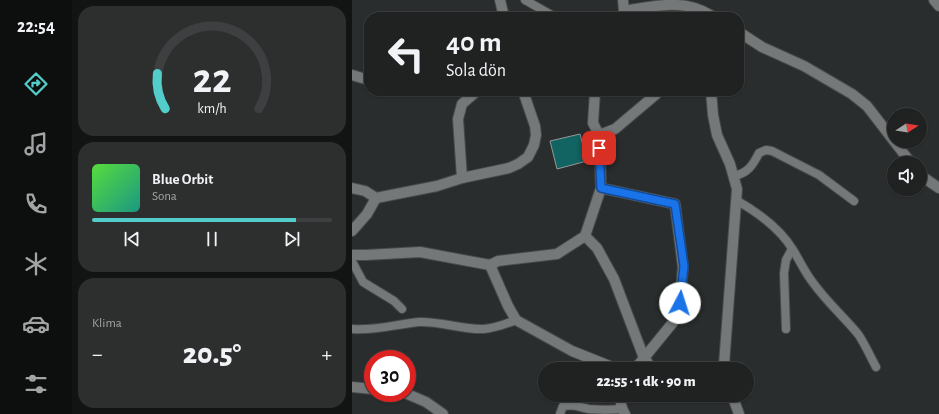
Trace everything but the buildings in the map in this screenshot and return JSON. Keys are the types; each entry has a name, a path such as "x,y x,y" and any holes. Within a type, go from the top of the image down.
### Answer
{"street":[{"path":"500,0 503,12"},
{"path":"623,0 623,12"},
{"path":"934,0 939,6"},
{"path":"630,12 646,7 680,6 699,9 705,12"},
{"path":"744,35 762,46 804,66 852,94 867,106 905,156"},
{"path":"352,75 364,79"},
{"path":"462,178 458,119 462,104 471,96"},
{"path":"352,188 365,191 376,198 438,186 462,178 509,168 518,164 528,157 534,145 536,135 535,126 525,96"},
{"path":"352,255 366,256 420,252 490,265 498,261 556,254 585,236 601,188 599,135 593,124 595,96"},
{"path":"599,135 615,129 654,96"},
{"path":"711,96 717,135 730,164 737,189 724,362"},
{"path":"927,180 939,188"},
{"path":"601,188 675,204 684,266 679,315 641,362"},
{"path":"352,231 367,214 376,198"},
{"path":"585,236 597,248 614,279 647,362"},
{"path":"490,265 508,306 516,320 572,351 599,362"},
{"path":"416,398 426,402 443,414"},
{"path":"621,402 624,412"},
{"path":"735,402 739,414"}],"lane":[{"path":"525,0 546,12"},
{"path":"734,176 749,170 758,153 766,150 772,151 819,175 854,201"},
{"path":"736,200 766,220 780,233 814,284 860,336 876,367"},
{"path":"786,329 784,273 786,260 792,249"},
{"path":"352,261 363,282 394,301 402,308"},
{"path":"352,330 389,327 420,322 483,329 516,320"},
{"path":"560,414 564,406 573,405 624,412"}],"route":[{"path":"599,148 601,188 675,204 684,266 680,303"}]}
